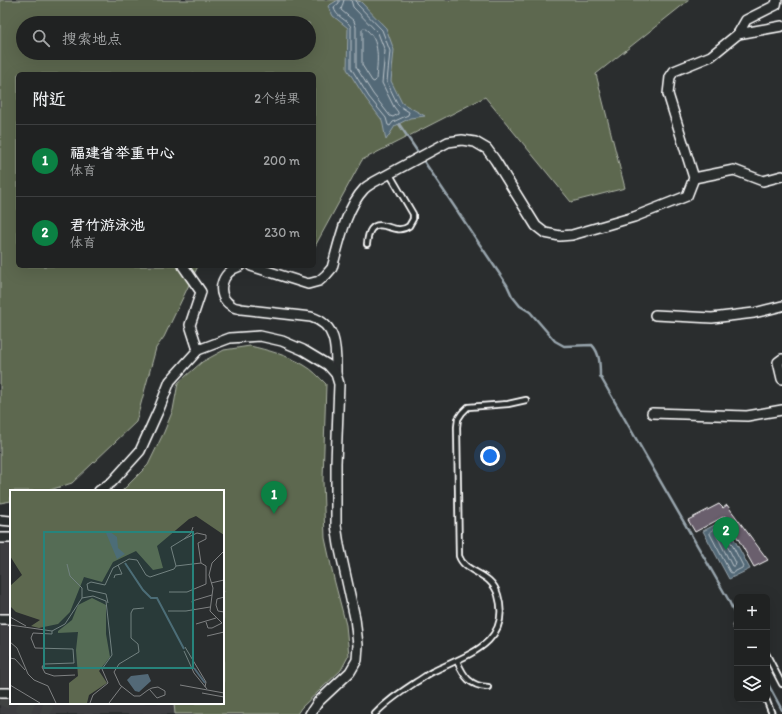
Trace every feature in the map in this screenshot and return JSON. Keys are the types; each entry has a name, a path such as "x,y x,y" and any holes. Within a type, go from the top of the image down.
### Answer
{"street":[{"path":"257,268 308,284 319,281 332,268 349,213 355,201 364,189 389,173 448,142 462,140 475,142 487,149 536,226 545,233 560,236 572,235 634,217 686,196 694,178 668,94 670,77 674,71 711,56 738,34 746,20 776,5 777,0"},
{"path":"738,34 782,26"},
{"path":"694,178 734,170 763,181 782,176"},
{"path":"184,268 201,292 190,325 198,350"},
{"path":"233,268 225,275 222,286 224,297 232,306 241,309 318,319 326,325 332,334 336,347 336,374 339,384 336,463 336,525 355,618 358,645 356,660 350,672 318,702 310,714"},
{"path":"655,315 712,318 754,313 782,306"},
{"path":"100,490 112,482 140,451 160,409 170,381 198,350 230,338 260,336 282,341 303,350 328,365 336,374"},
{"path":"782,359 778,362 782,378"},
{"path":"652,413 748,416 782,410"},
{"path":"0,520 10,521"}],"lane":[{"path":"367,244 367,236 373,227 381,225 398,230 409,226 413,219 412,214 389,173"},
{"path":"375,714 395,696 433,671 467,657 494,635 499,624 500,612 498,594 493,585 482,574 464,564 459,556 456,445 458,420 468,407 508,404 526,400"},
{"path":"457,661 462,673 468,680 476,685 488,687"},
{"path":"770,661 782,684"},
{"path":"767,702 772,714"}],"shaded area":[{"path":"0,533 10,533 10,704 174,704 175,714 0,714"}],"green space":[{"path":"0,0 689,0 596,74 625,188 571,202 485,97 362,160 316,244 316,72 16,72 16,268 197,268 164,337 156,348 136,422 72,483 50,490 10,490 10,501 0,503"},
{"path":"250,346 264,349 298,362 310,369 326,384 323,480 325,538 346,625 349,655 341,670 301,708 297,714 175,714 174,704 224,704 224,490 123,490 148,465 173,410 178,383 202,362 224,350"}],"water":[{"path":"338,0 355,0 361,2 386,28 394,50 391,81 402,103 425,116 410,118 395,126 386,140 382,120 366,99 347,69 348,28 333,16 328,6"},
{"path":"724,520 750,569 729,579 703,531"}],"building":[{"path":"719,504 723,508 727,505 768,560 754,567 725,516 695,532 688,520"}],"waterway":[{"path":"399,124 520,306 530,312 555,341 564,346 592,345 595,348 599,359 600,376 728,599 734,612"},
{"path":"770,688 782,710"}],"tunnel":[{"path":"0,697 10,701"},
{"path":"21,704 51,714"}],"place":[{"name":"福建省举重中心","path":"274,514"},
{"name":"君竹游泳池","path":"726,550"}]}
